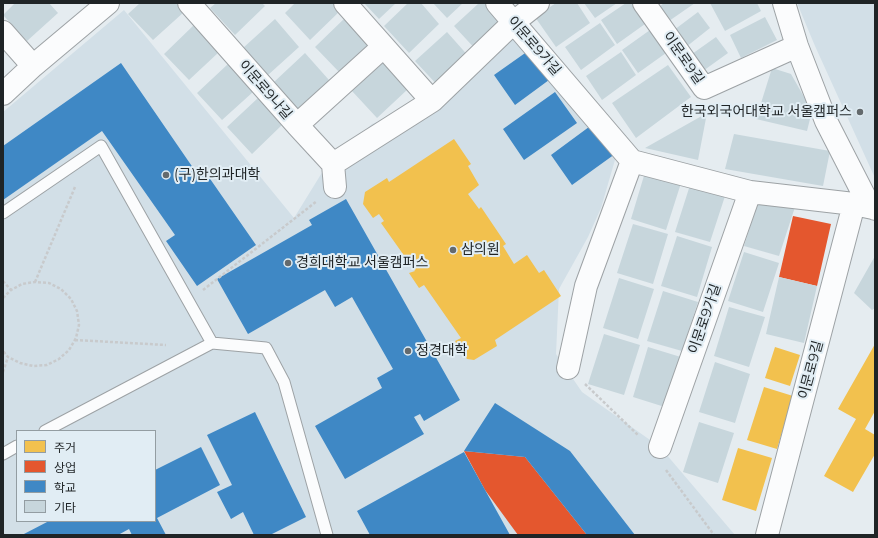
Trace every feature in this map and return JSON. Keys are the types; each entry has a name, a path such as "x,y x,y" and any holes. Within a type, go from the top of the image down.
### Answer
{"street":[{"path":"3,94 33,66 108,3"},
{"name":"이문로9나길","path":"189,3 297,125 383,47"},
{"path":"345,3 432,101"},
{"name":"이문로9가길","path":"497,3 632,161"},
{"path":"333,164 432,101 514,22 538,3"},
{"name":"이문로9길","path":"644,3 704,88 797,46"},
{"path":"568,368 586,286 632,161 750,192 868,207 868,203 826,122 797,46 784,3"},
{"path":"3,32 33,66"},
{"path":"297,125 333,164 335,187"},
{"name":"이문로9가길","path":"660,448 750,192"},
{"name":"이문로9길","path":"767,535 868,207"}],"lane":[{"path":"3,213 101,146 189,303 208,345"},
{"path":"47,430 208,345 266,348 284,382 327,535"},
{"path":"3,454 16,447"}],"path":[{"path":"36,282 88,155"},
{"path":"189,303 206,287 335,187"},
{"path":"3,281 11,290"},
{"path":"3,298 11,290 22,284 36,282 49,283 61,289 71,299 77,311 78,325 75,340 69,350 59,359 47,365 33,366 20,363 8,357 3,350"},
{"path":"75,340 208,345"},
{"path":"3,372 8,357"}],"shaded area":[{"name":"한국외국어대학교 서울캠퍼스","path":"797,3 875,3 875,178 815,46"},
{"name":"경희대학교 서울캠퍼스","path":"124,10 294,218 323,171 372,124 432,101 509,35 617,153 601,208 588,237 559,289 556,354 582,392 660,447 735,535 3,535 3,112"}],"building: 주거":[{"name":"삼의원","path":"454,139 471,164 468,166 479,185 468,194 479,209 481,207 506,244 503,246 514,264 527,255 539,273 544,270 561,296 495,340 497,346 474,360 467,359 455,341 461,338 424,285 419,288 409,273 415,271 381,223 384,221 379,214 373,218 363,204 365,192 387,178 389,182"},
{"path":"875,344 875,411 865,429 875,435 875,454 853,492 824,476 856,419 838,409"},
{"path":"775,347 800,355 790,386 765,378"},
{"path":"764,387 793,396 777,449 747,440"},
{"path":"738,448 772,458 756,511 722,500"}],"building: 상업":[{"path":"793,216 831,224 817,286 779,277"},
{"path":"464,451 525,457 587,535 518,535 485,490"}],"building: 학교":[{"path":"528,51 549,80 515,105 494,75"},
{"name":"(구)한의과대학","path":"121,63 200,178 206,173 256,245 197,286 166,241 175,235 102,131 3,200 3,146"},
{"path":"555,92 577,123 524,160 503,129"},
{"path":"593,124 615,154 572,185 551,155"},
{"name":"정경대학","path":"346,199 460,400 424,421 420,414 414,417 424,434 345,479 315,426 382,388 377,378 393,369 352,297 335,307 325,290 248,334 217,279 312,225 309,220"},
{"path":"495,403 570,451 635,535 587,535 525,457 464,451"},
{"path":"255,412 306,517 270,535 254,535 243,512 231,519 217,492 232,485 207,435"},
{"path":"201,447 220,485 157,518 166,535 132,535 129,529 118,535 22,535 47,522 156,522 156,470"},
{"path":"464,452 510,535 370,535 357,511"}],"building: 기타":[{"path":"15,3 49,3 58,13 27,41 3,15"},
{"path":"140,3 176,3 184,12 153,40 128,14"},
{"path":"216,3 262,3 265,6 235,35 210,8"},
{"path":"295,3 333,3 340,11 310,40 285,13"},
{"path":"364,3 396,3 379,19"},
{"path":"408,3 421,3 439,24 409,53 384,26"},
{"path":"433,3 463,3 447,18"},
{"path":"479,3 490,3 509,25 479,53 454,26"},
{"path":"556,3 577,3 590,23 556,47 535,17"},
{"path":"584,3 617,3 595,18"},
{"path":"626,3 641,3 652,19 617,44 601,20"},
{"path":"664,3 695,3 669,21 659,7"},
{"path":"710,3 757,3 761,11 725,31"},
{"path":"698,12 710,28 686,47 674,30"},
{"path":"346,17 370,45 340,73 315,47"},
{"path":"765,17 777,40 741,58 730,35"},
{"path":"275,19 299,47 268,75 243,48"},
{"path":"600,23 615,45 581,70 565,47"},
{"path":"195,24 219,52 189,80 164,54"},
{"path":"657,25 673,48 638,73 622,50"},
{"path":"447,32 471,59 440,88 415,61"},
{"path":"716,37 728,53 703,71 692,54"},
{"path":"621,52 636,75 602,100 586,76"},
{"path":"305,53 329,80 298,109 274,82"},
{"path":"384,62 408,89 377,118 352,91"},
{"path":"228,64 253,92 222,120 197,93"},
{"path":"668,65 691,97 636,138 612,103"},
{"path":"772,68 791,74 812,111 807,131 756,119"},
{"path":"258,98 282,125 252,154 227,127"},
{"path":"707,113 698,160 645,148"},
{"path":"734,134 830,151 823,186 725,169"},
{"path":"646,169 682,180 666,230 631,219"},
{"path":"691,182 726,193 710,242 675,232"},
{"path":"760,196 795,207 779,256 744,246"},
{"path":"633,224 668,234 653,284 617,273"},
{"path":"677,236 712,247 697,297 661,286"},
{"path":"744,252 779,263 763,312 728,301"},
{"path":"875,256 875,308 872,310 854,293"},
{"path":"779,277 817,286 804,343 766,334"},
{"path":"619,278 654,289 638,339 603,328"},
{"path":"663,291 698,302 682,351 647,341"},
{"path":"729,307 765,317 749,367 714,356"},
{"path":"604,334 640,345 624,395 588,384"},
{"path":"648,347 684,358 668,408 633,397"},
{"path":"715,362 750,374 735,423 699,412"},
{"path":"699,422 734,433 718,483 683,472"}],"place":[{"name":"한국외국어대학교 서울캠퍼스","path":"860,112"},
{"name":"(구)한의과대학","path":"166,175"},
{"name":"삼의원","path":"453,250"},
{"name":"경희대학교 서울캠퍼스","path":"288,263"},
{"name":"정경대학","path":"408,351"}]}
